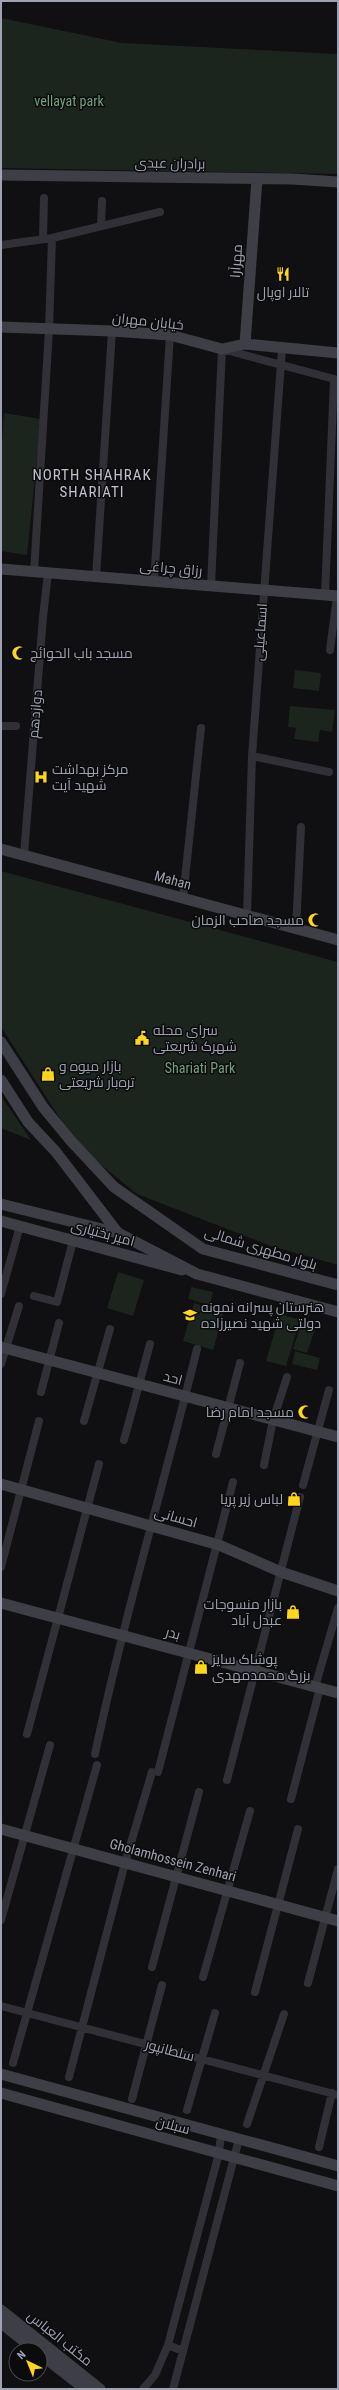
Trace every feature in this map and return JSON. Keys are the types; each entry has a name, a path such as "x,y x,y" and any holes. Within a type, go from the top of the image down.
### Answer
{"street":[{"name":"برادران عبدی","path":"1,175 257,179 338,182"},
{"name":"مهرآرا","path":"245,344 257,179"},
{"path":"43,238 44,198"},
{"path":"100,226 102,200"},
{"path":"1,245 43,238 52,238 160,212"},
{"path":"34,572 49,330 52,238"},
{"name":"خیابان مهران","path":"1,327 49,330 112,331 170,335 222,349 245,344 282,349 338,353"},
{"path":"96,577 112,331"},
{"path":"154,582 170,335"},
{"path":"212,586 222,349 336,380 325,595"},
{"name":"اسماعیلی","path":"247,915 252,756 263,590 282,349"},
{"name":"رزاق چراغی","path":"1,569 338,596"},
{"name":"دوازدهم","path":"24,855 39,664 48,573"},
{"path":"330,650 338,596"},
{"path":"1,726 16,726"},
{"path":"183,898 201,728"},
{"path":"252,756 329,772"},
{"path":"296,929 301,827"},
{"name":"Mahan","path":"1,849 338,940"},
{"name":"بلوار مطهری شمالی","path":"1,1042 42,1107 114,1187 203,1249 338,1286"},
{"path":"1,1080 28,1122 56,1152 118,1233 197,1274 338,1312"},
{"name":"امیر بختیاری","path":"1,1204 118,1233"},
{"name":"امیر بختیاری","path":"1,1221 197,1274"},
{"path":"1,1294 20,1226"},
{"path":"34,1296 57,1302 73,1241"},
{"path":"1,1364 3,1347 19,1306"},
{"path":"41,1392 48,1359 59,1323"},
{"path":"84,1421 110,1329"},
{"path":"124,1440 150,1344"},
{"name":"احد","path":"3,1347 338,1437"},
{"path":"95,1754 121,1635 173,1450 197,1349"},
{"path":"216,1454 240,1363"},
{"path":"264,1465 273,1420 287,1377"},
{"path":"303,1485 316,1431 329,1390"},
{"path":"1,1567 39,1421"},
{"path":"27,1734 86,1507 99,1464"},
{"path":"69,2077 125,1863 155,1772 187,1653 219,1545 233,1482"},
{"name":"احسانی","path":"1,1484 152,1525 219,1545 282,1572 338,1591"},
{"path":"228,1780 254,1671 282,1572 300,1497"},
{"name":"بدر","path":"1,1602 338,1693"},
{"path":"291,1799 317,1688 338,1608"},
{"path":"1,1920 50,1745"},
{"path":"13,2063 28,2013 72,1848 97,1765"},
{"path":"152,1967 198,1792"},
{"path":"203,1977 250,1811"},
{"name":"Gholamhossein Zenhari","path":"1,1829 338,1921"},
{"path":"255,1992 280,1905 298,1829"},
{"path":"308,1983 338,1869"},
{"path":"132,2099 162,1985"},
{"name":"سلطانپور","path":"1,2006 335,2094"},
{"path":"187,2110 215,2013"},
{"path":"247,2124 284,2014"},
{"name":"سبلان","path":"1,2074 338,2166"},
{"name":"سبلان","path":"1,2093 338,2186"},
{"path":"319,2147 335,2094"},
{"path":"143,2389 155,2375 168,2345 219,2153 221,2134"},
{"path":"173,2389 239,2138"},
{"name":"مکتب العباس","path":"1,2310 100,2389"},
{"name":"مکتب العباس","path":"1,2323 26,2342"},
{"path":"168,2345 183,2351"},
{"name":"مکتب العباس","path":"48,2360 85,2389"}],"green space":[{"name":"vellayat park","path":"1,18 122,43 338,54 338,174 1,168"},
{"path":"4,413 41,419 27,555 1,551 1,456"},
{"path":"295,670 321,673 319,691 293,688"},
{"path":"290,706 335,710 332,732 320,730 318,742 294,739 296,728 288,727"},
{"name":"Shariati Park","path":"1,871 338,962 338,1265 271,1246 137,1194 78,1146 1,1027"},
{"path":"1,1096 31,1140 1,1128"},
{"path":"118,1272 144,1280 133,1316 107,1308"},
{"path":"191,1287 213,1292 210,1305 188,1299"},
{"path":"194,1303 224,1312 213,1350 183,1341"},
{"path":"280,1314 300,1320 286,1366 266,1361"},
{"path":"302,1322 316,1326 307,1353 293,1349"},
{"path":"295,1351 320,1358 317,1370 292,1364"}],"place":[{"name":"تالار اوپال","path":"283,274"},
{"name":"مسجد باب الحوائج","path":"19,653"},
{"name":"مرکز بهداشت شهید آیت","path":"41,777"},
{"name":"مسجد صاحب الزمان","path":"315,920"},
{"name":"سرای محله شهرک شریعتی","path":"142,1038"},
{"name":"بازار میوه و تره‌بار شریعتی","path":"48,1074"},
{"name":"هنرستان پسرانه نمونه دولتی شهید نصیرزاده","path":"190,1315"},
{"name":"مسجد امام رضا","path":"305,1412"},
{"name":"لباس زیر پریا","path":"294,1499"},
{"name":"بازار منسوجات عبدل آباد","path":"293,1612"},
{"name":"پوشاک سایز بزرگ محمدمهدی","path":"201,1667"}],"district":[{"name":"NORTH SHAHRAK SHARIATI","path":"92,484"}]}
